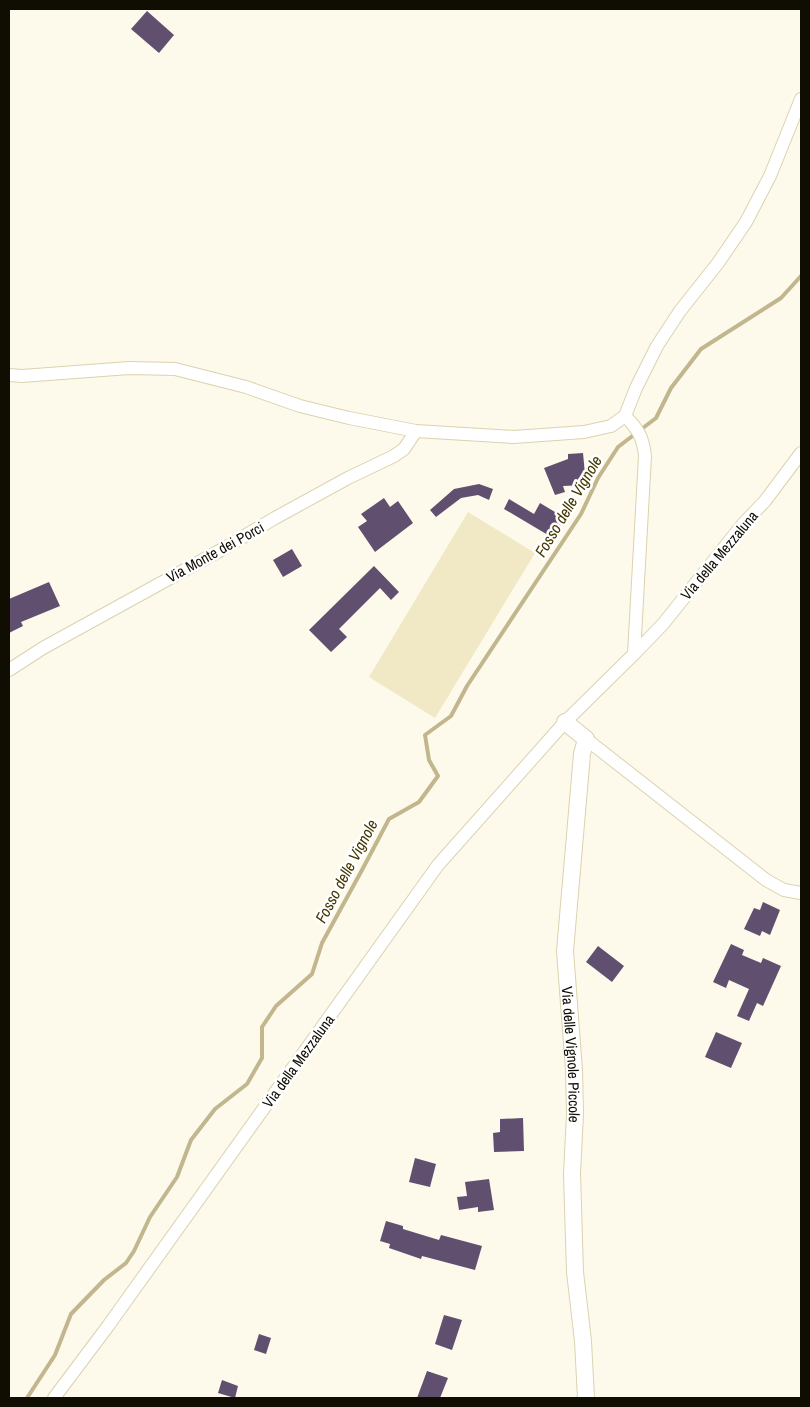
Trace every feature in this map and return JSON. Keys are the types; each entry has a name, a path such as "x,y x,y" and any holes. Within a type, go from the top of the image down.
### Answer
{"street":[{"path":"9,375 22,376 129,368 175,369 246,387 300,406 416,431 514,438 584,432 611,426 625,416 636,388 658,346 680,311 718,263 746,222 770,176 801,99"},
{"path":"625,416 636,427 643,443 644,456 634,654"},
{"name":"Via Monte dei Porci","path":"9,670 42,648 221,550 275,518 348,478 394,456 404,449 416,431"},
{"name":"Via della Mezzaluna","path":"54,1398 108,1326 438,865 560,728 663,624 743,524 765,500 801,453"},
{"path":"560,728 586,739 766,880 784,890 801,893"},
{"name":"Via delle Vignole Piccole","path":"586,739 582,754 565,945 574,1070 575,1114 572,1174 575,1272 583,1341 586,1398"}],"shaded area":[{"path":"468,512 535,553 435,718 369,677"}],"building":[{"path":"147,11 174,35 159,53 131,29"},
{"path":"583,453 586,485 563,486 565,492 555,495 544,468 568,459 568,454"},
{"path":"479,484 493,489 489,500 478,495 461,498 436,517 430,510 454,489"},
{"path":"384,498 390,507 398,501 413,523 375,552 358,527 367,521 361,514"},
{"path":"509,499 534,514 540,503 565,518 553,538 504,509"},
{"path":"292,549 302,566 283,577 273,560"},
{"path":"374,566 399,592 391,600 380,588 339,629 347,637 331,652 309,630"},
{"path":"49,582 60,606 21,622 23,626 9,633 9,599"},
{"path":"763,902 780,910 770,935 762,931 760,936 744,929 754,908 760,910"},
{"path":"731,944 744,950 742,955 761,963 763,958 781,966 763,1006 757,1003 749,1021 737,1016 749,989 729,980 726,988 713,982"},
{"path":"598,946 624,966 612,982 586,962"},
{"path":"716,1032 742,1043 731,1068 705,1057"},
{"path":"523,1118 524,1151 494,1152 493,1133 500,1132 500,1119"},
{"path":"415,1158 436,1164 430,1187 409,1182"},
{"path":"489,1179 494,1210 478,1212 478,1207 459,1210 457,1197 467,1196 465,1182"},
{"path":"386,1221 403,1226 403,1229 439,1240 441,1235 482,1246 475,1270 422,1256 421,1259 389,1248 390,1244 380,1241"},
{"path":"444,1315 462,1320 452,1350 435,1344"},
{"path":"259,1334 271,1338 266,1354 254,1350"},
{"path":"427,1371 448,1378 440,1398 417,1398"},
{"path":"222,1380 238,1386 235,1398 218,1393"}],"waterway":[{"name":"Fosso delle Vignole","path":"27,1398 55,1355 71,1314 104,1280 126,1263 134,1251 150,1217 177,1177 191,1140 215,1109 247,1084 262,1058 262,1027 276,1006 312,974 322,943 389,819 419,802 438,776 429,760 425,735 451,716 467,686 581,514 598,478 618,447 656,418 671,388 701,349 781,298 801,276"}]}
